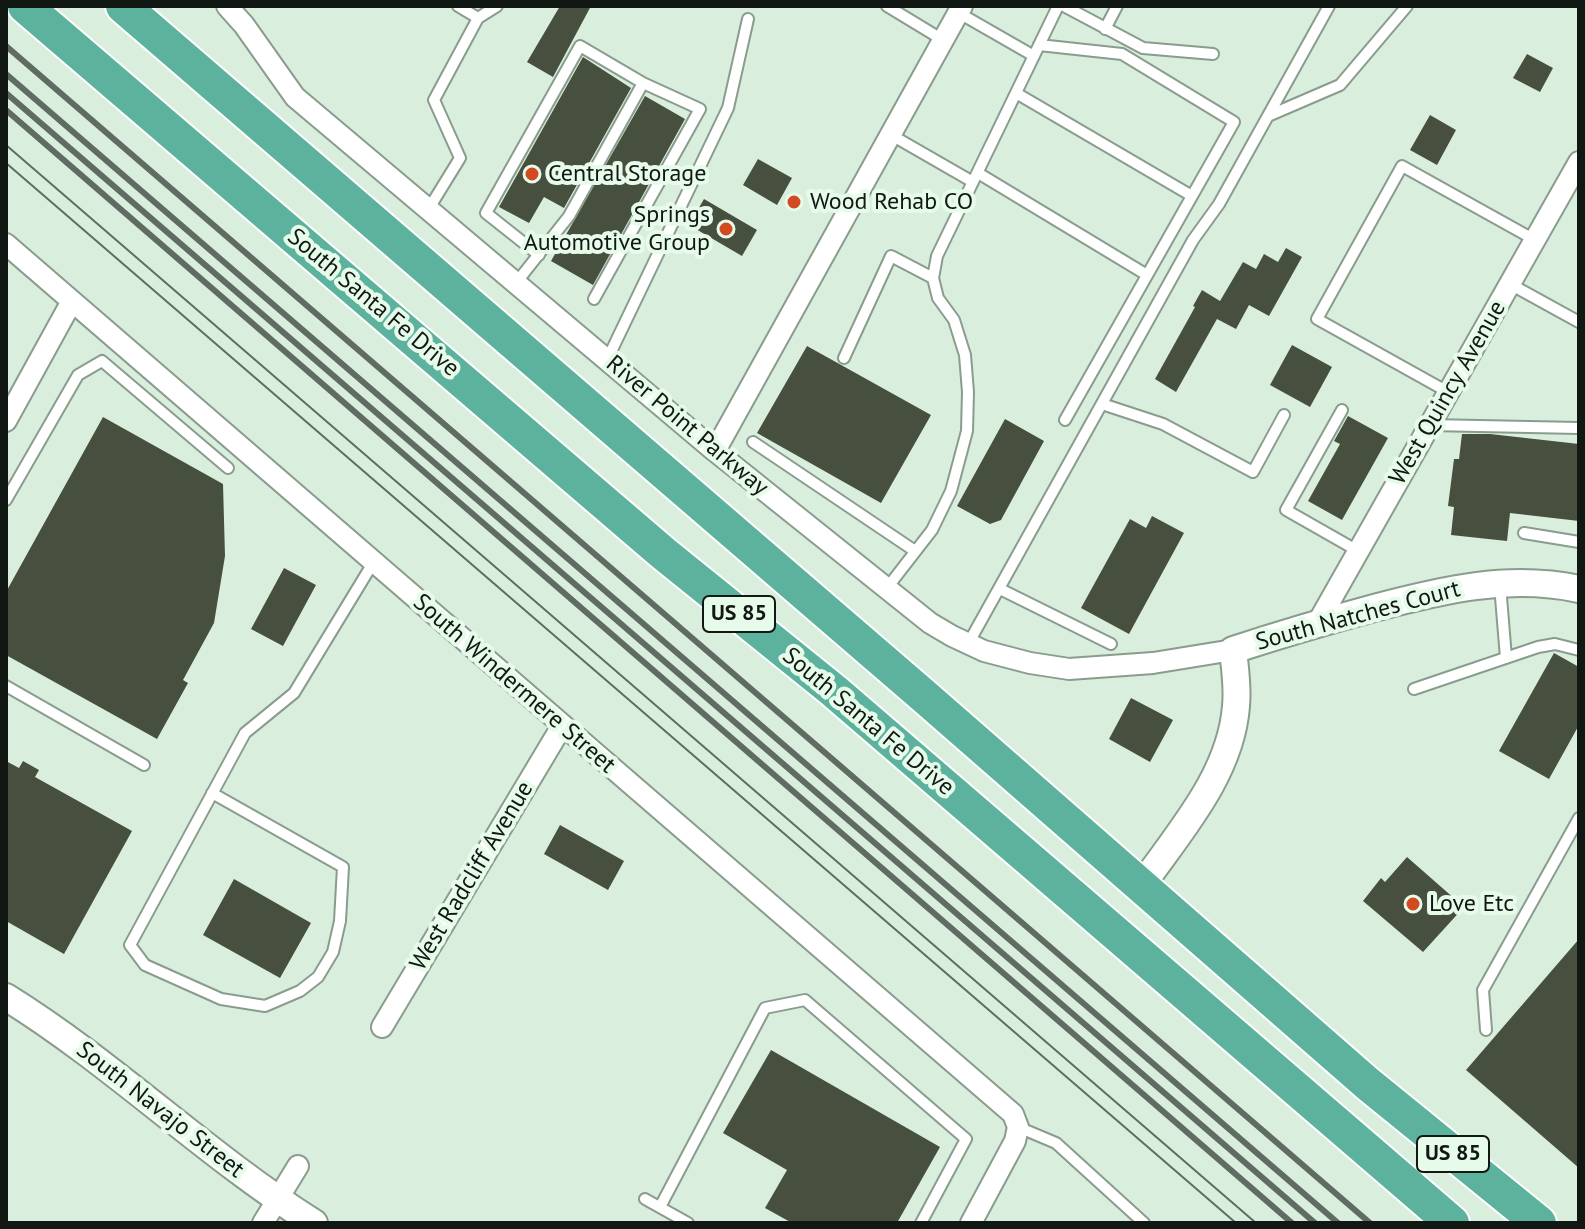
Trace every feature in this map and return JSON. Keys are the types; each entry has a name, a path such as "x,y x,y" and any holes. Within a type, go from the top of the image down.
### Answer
{"highway":[{"name":"South Santa Fe Drive","path":"25,6 663,553 834,691 1452,1223"},
{"name":"US 85","path":"123,6 1142,885 1368,1084 1539,1223"}],"street":[{"name":"River Point Parkway","path":"227,6 295,97 715,451 930,623 984,651 1069,669 1153,663 1233,650"},
{"path":"715,451 943,40 964,12"},
{"name":"West Quincy Avenue","path":"1317,624 1579,162"},
{"name":"South Windermere Street","path":"6,244 1000,1101 1013,1114 1018,1127"},
{"path":"6,421 72,301"},
{"name":"South Natches Court","path":"1233,650 1317,624 1451,589 1499,583 1579,589"},
{"path":"1142,885 1198,805 1225,756 1237,705 1233,650"},
{"name":"West Radcliff Avenue","path":"382,1027 562,726"},
{"name":"South Navajo Street","path":"6,997 88,1054 277,1200 314,1223"},
{"path":"971,1223 1008,1157 1018,1127"},
{"path":"263,1223 298,1166"}],"lane":[{"path":"458,6 478,18"},
{"path":"428,210 460,158 434,100 478,18 497,6"},
{"path":"887,6 943,40"},
{"path":"887,588 932,530 951,491 967,431 965,355 954,320 938,298 933,278 937,256 1058,6"},
{"path":"1064,6 1143,48 1213,54"},
{"path":"1105,29 1117,6"},
{"path":"968,644 1193,240 1219,204 1329,6"},
{"path":"1268,116 1340,85 1407,6"},
{"path":"964,12 1034,56"},
{"path":"607,360 728,108 748,19"},
{"path":"1039,45 1122,54 1234,122 1065,420"},
{"path":"539,255 486,213 580,46 643,83 700,109 594,299"},
{"path":"516,283 569,216 643,83"},
{"path":"1016,93 1192,196"},
{"path":"900,140 976,178 1147,275"},
{"path":"1448,392 1317,319 1402,166 1535,240"},
{"path":"844,358 891,256 933,278"},
{"path":"1510,284 1579,322"},
{"path":"6,500 78,375 102,361 228,468"},
{"path":"1102,404 1163,424 1253,472 1284,415"},
{"path":"1342,410 1286,510 1358,551"},
{"path":"1429,425 1579,428"},
{"path":"753,442 915,551"},
{"path":"1524,533 1579,542"},
{"path":"212,793 343,867 340,921 333,952 318,977 300,991 265,1006 221,999 145,965 130,945 212,793 245,733 294,693 373,563"},
{"path":"1499,583 1506,658"},
{"path":"1000,589 1111,644"},
{"path":"1414,689 1538,647 1555,644 1579,650"},
{"path":"6,686 144,765"},
{"path":"1486,1030 1483,990 1578,822"},
{"path":"660,1207 765,1008 805,1000 966,1139 921,1223"},
{"path":"1018,1127 1056,1143 1144,1223"},
{"path":"645,1199 688,1223"}],"building":[{"path":"560,6 591,6 553,77 527,62"},
{"path":"1527,54 1553,68 1540,92 1513,78"},
{"path":"583,57 631,88 564,208 544,197 529,223 499,207"},
{"path":"645,96 685,119 593,285 551,261"},
{"path":"1430,115 1456,130 1437,165 1410,150"},
{"path":"758,159 792,178 777,205 743,185"},
{"path":"704,199 757,230 742,256 689,225"},
{"path":"1286,248 1302,257 1269,316 1249,305 1236,329 1217,319 1176,392 1155,379 1202,290 1220,301 1243,262 1256,269 1264,254 1278,262"},
{"path":"1292,345 1332,367 1310,407 1270,385"},
{"path":"807,346 931,415 881,503 757,433"},
{"path":"1348,416 1388,438 1342,520 1308,501 1340,444 1334,441"},
{"path":"103,417 223,484 225,556 214,623 183,680 188,683 157,739 6,655 6,592"},
{"path":"1005,419 1044,441 1001,520 990,524 957,506"},
{"path":"1462,434 1579,444 1579,521 1510,513 1507,541 1451,535 1454,507 1448,506 1454,459 1459,459"},
{"path":"1152,516 1184,533 1129,634 1081,608 1130,519 1146,528"},
{"path":"284,568 316,585 283,646 251,629"},
{"path":"1554,653 1579,667 1579,725 1549,779 1499,751"},
{"path":"1131,698 1173,720 1150,762 1109,739"},
{"path":"6,761 19,768 23,761 39,770 35,777 132,831 64,954 6,921"},
{"path":"560,825 624,861 608,890 544,854"},
{"name":"Love Etc","path":"1407,857 1464,907 1423,952 1363,901 1381,878 1385,882"},
{"path":"234,879 311,923 280,978 203,935"},
{"path":"1579,939 1579,1168 1466,1070"},
{"path":"771,1050 940,1147 897,1223 792,1223 765,1208 787,1170 723,1133"}],"tram line":[{"path":"6,145 1256,1223"},
{"path":"6,163 1236,1223"}],"railway":[{"path":"6,46 1370,1223"},
{"path":"6,74 1338,1223"},
{"path":"6,93 1315,1223"},
{"path":"6,110 1292,1223"}],"place":[{"name":"Central Storage","path":"532,174"},
{"name":"Wood Rehab CO","path":"794,202"},
{"name":"Springs Automotive Group","path":"726,229"},
{"name":"Love Etc","path":"1413,904"}]}
